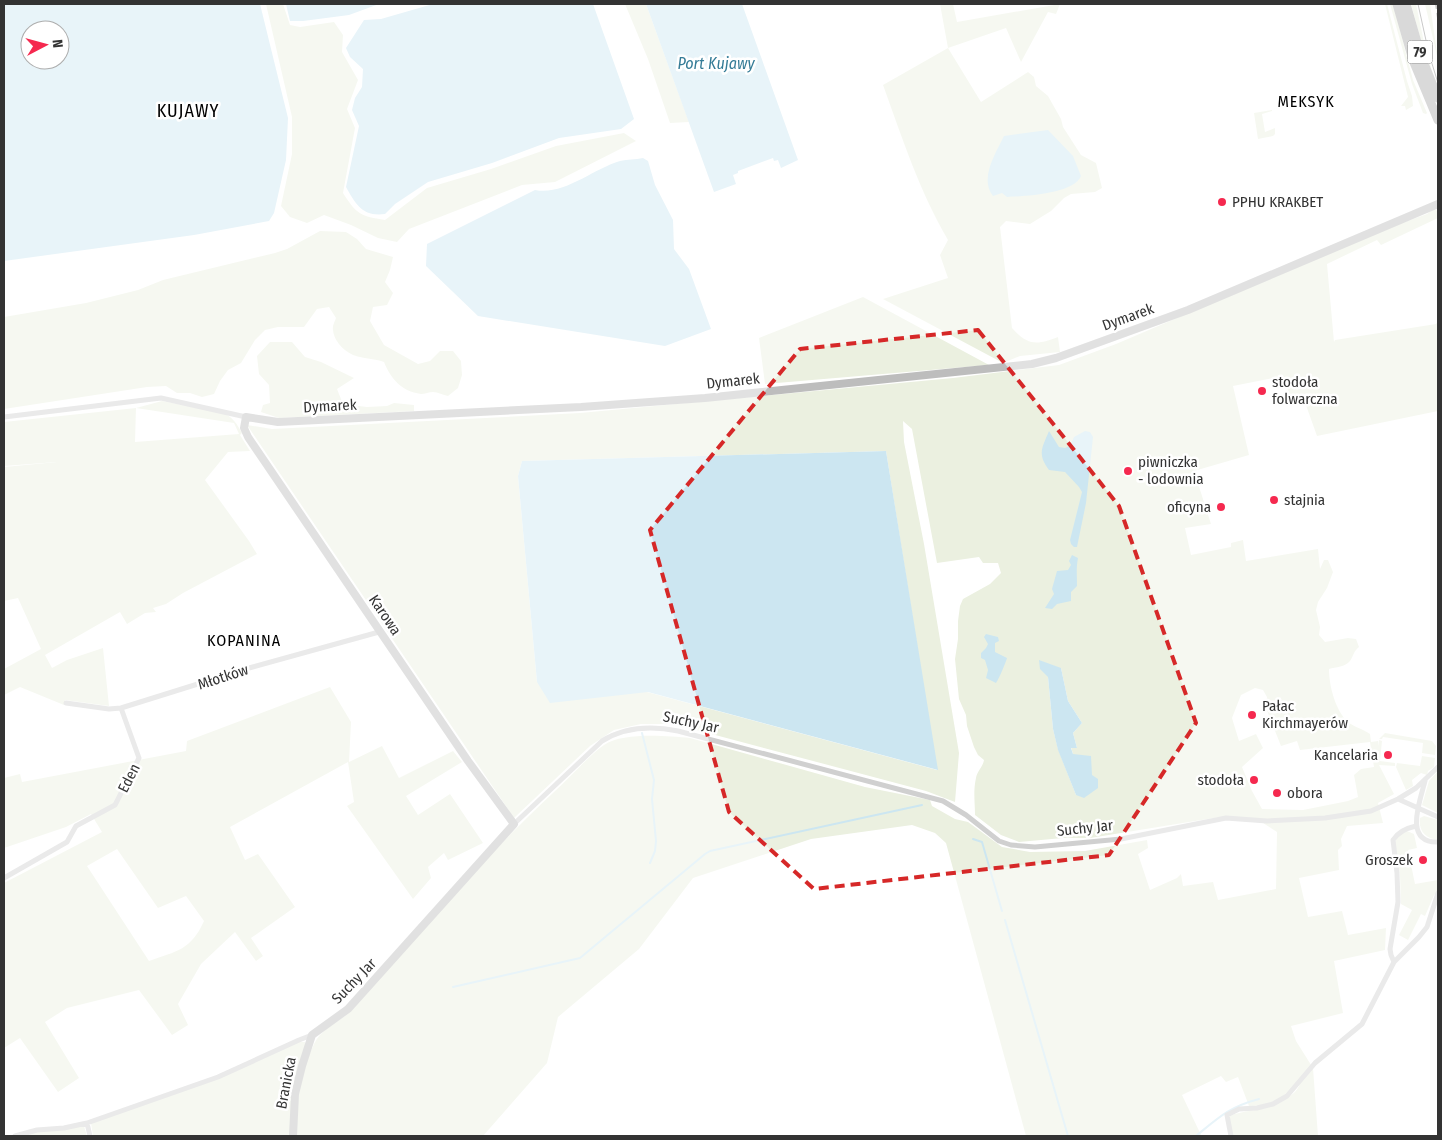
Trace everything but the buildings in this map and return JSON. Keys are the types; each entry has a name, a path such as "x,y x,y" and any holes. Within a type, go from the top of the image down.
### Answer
{"main road":[{"name":"79","path":"1397,4 1413,60 1438,120"},
{"name":"79","path":"1406,4 1417,44 1438,98"}],"street":[{"name":"Dymarek","path":"4,417 161,398 246,417 278,422 612,405 705,398 1032,364 1056,358 1188,310 1438,204"},
{"name":"Karowa","path":"246,417 244,426 246,433 468,762 514,824"},
{"name":"Młotków","path":"66,703 121,708 249,668 379,632"},
{"name":"Eden","path":"4,878 68,842 76,826 115,805 139,758 121,708"},
{"name":"Suchy Jar","path":"15,1136 37,1130 64,1128 87,1123 218,1077 312,1035 348,1009 514,824 602,741 626,731 651,728 678,731 943,801 966,815 999,842 1035,847 1081,844 1121,838 1226,818 1267,822 1325,818 1371,811 1398,799 1425,781 1438,767"},
{"path":"1425,781 1418,808 1416,826 1426,840 1438,842"},
{"path":"1398,799 1438,817"},
{"path":"1394,962 1391,956 1390,944 1398,894 1398,873 1393,840 1404,830 1416,826"},
{"path":"1231,1136 1227,1115 1239,1109 1257,1108 1272,1104 1287,1096 1315,1064 1362,1024 1394,962 1419,937 1427,926 1438,893"},
{"name":"Branicka","path":"293,1136 295,1094 312,1035"},
{"path":"87,1123 90,1136"}],"highlighted area":[{"path":"978,330 1119,506 1196,723 1109,855 814,889 729,812 650,530 800,349"}],"green space":[{"path":"266,4 283,4 290,25 300,27 334,22 343,35 342,52 358,80 347,109 355,128 343,193 352,206 365,216 385,220 427,188 491,169 556,146 624,133 636,141 555,182 522,185 409,229 397,242 378,238 324,215 307,223 290,217 281,206 292,154 292,117"},
{"path":"625,4 646,4 689,122 670,123 648,59"},
{"path":"940,4 953,4 957,22 1060,4 1056,14 1048,12 1021,62 1006,28 948,48"},
{"path":"1385,4 1387,4 1412,96 1413,106 1406,110 1405,106 1401,106 1408,97"},
{"path":"1390,4 1393,4 1413,80 1426,114 1423,113 1412,84"},
{"path":"1411,4 1416,4 1433,74 1423,48"},
{"path":"1425,4 1430,4 1438,60"},
{"path":"948,48 981,102 1028,72 1034,77 1036,86 1048,96 1061,119 1063,127 1081,155 1096,163 1102,188 1095,192 1071,194 1051,211 1030,224 1006,221 1000,227 1012,328 1023,338 1033,342 1044,342 1058,337 1060,352 1020,356 1003,363 883,299 948,278 940,255 948,240 920,183 883,85"},
{"path":"1272,110 1262,114 1265,132 1275,128 1275,134 1258,139 1254,113"},
{"path":"1433,209 1438,211 1438,218 1381,245 1377,240 1327,264 1334,342 1335,340 1436,324 1438,321 1438,411 1317,436 1302,394 1289,394 1283,376 1233,386 1249,455 1194,471 1211,524 1185,528 1191,555 1231,547 1231,543 1243,540 1246,561 1318,549 1320,569 1324,560 1328,560 1333,572 1316,610 1320,627 1319,635 1325,642 1348,638 1356,639 1359,647 1348,663 1329,669 1334,697 1343,717 1348,722 1370,734 1371,742 1378,741 1378,746 1379,740 1382,741 1380,761 1395,763 1395,766 1379,765 1394,794 1378,803 1383,823 1347,826 1341,839 1342,846 1338,850 1339,870 1299,878 1308,917 1342,911 1348,935 1386,928 1385,950 1334,961 1343,1013 1291,1026 1296,1041 1313,1068 1318,1136 1232,1136 1229,1116 1279,1103 1293,1094 1300,1084 1272,1102 1249,1106 1238,1077 1226,1082 1221,1076 1182,1095 1201,1135 1199,1136 1026,1136 946,843 935,833 912,825 811,839 693,878 639,949 558,1017 547,1063 483,1136 296,1136 298,1101 302,1077 317,1038 353,1009 450,898 501,844 591,755 612,741 622,738 646,736 690,738 865,787 930,800 932,806 955,819 968,822 1002,847 1030,852 1085,851 1147,840 1148,848 1138,854 1150,890 1177,878 1181,874 1183,886 1213,882 1218,900 1276,889 1277,832 1260,821 1247,817 1220,817 1090,838 1063,838 1019,842 1001,835 975,815 975,783 984,760 978,755 974,747 967,726 966,715 959,699 955,659 958,621 963,599 990,584 1001,573 998,563 983,563 979,557 937,563 912,429 903,421 904,442 924,544 959,753 955,802 926,791 674,724 641,724 614,730 590,746 514,818 247,425 272,429 580,413 953,378 1059,365 1116,344 1388,228 1427,214","holes":["886,451 937,770 647,692 537,682 518,476 522,461","1061,668 1068,701 1082,723 1073,733 1077,748 1071,747 1073,754 1092,775 1076,795 1058,749 1053,729 1048,677","1255,688 1263,690 1267,697 1266,708 1281,746 1297,741 1300,750 1370,742 1374,767 1361,769 1354,775 1358,797 1348,801 1303,810 1262,809 1242,767 1263,748 1256,734 1239,741 1232,718 1241,695"]},
{"path":"320,231 346,232 357,239 366,249 393,257 385,282 393,293 387,305 373,307 370,321 384,345 418,364 430,361 440,351 453,351 461,361 462,375 458,388 448,396 435,392 421,394 402,387 390,374 384,362 355,356 342,348 334,335 333,327 336,318 329,307 317,309 304,327 278,327 265,330 255,340 241,363 228,370 214,394 202,397 190,393 177,393 166,386 147,387 4,409 4,317 86,303 138,290 163,280 275,253 287,249"},
{"path":"863,297 989,365 765,384 759,338"},
{"path":"270,342 292,342 305,357 321,362 354,378 337,389 343,404 367,407 387,406 394,403 414,405 414,411 279,418 261,412 263,405 270,403 269,385 259,374 257,356"},
{"path":"162,401 223,413 234,421 250,451 228,452 205,480 257,554 166,604 153,608 156,612 145,613 127,624 120,612 45,655 52,668 67,660 103,648 109,706 65,700 64,705 20,687 4,695 4,669 41,649 18,598 4,601 4,467 57,462 4,466 4,422 136,408","holes":["136,408 234,423 239,434 135,442"]},
{"path":"330,687 351,722 349,762 382,746 399,778 453,751 462,762 406,796 418,815 450,794 483,843 448,860 444,853 428,867 431,878 413,899 347,806 354,802 348,762 230,827 245,860 258,854 295,907 251,938 263,956 256,961 235,932 201,964 178,1004 188,1025 172,1035 139,990 67,1008 45,1022 79,1078 58,1092 20,1038 4,1048 4,883 102,832 91,814 66,827 4,848 4,778 20,774 22,782 186,751 187,741","holes":["117,849 158,908 186,896 204,921 199,931 188,944 175,952 149,961 87,866"]},
{"path":"1385,733 1432,741 1436,746 1435,755 1422,753 1423,743 1383,737 1379,739"},
{"path":"1422,756 1435,758 1434,767 1428,771 1427,775 1421,773 1412,780 1413,786 1406,790 1396,767 1397,763 1420,766"},
{"path":"1438,771 1438,813 1422,805 1429,781"},
{"path":"1424,816 1438,820 1438,840 1424,834 1420,827 1420,818"},
{"path":"1407,831 1414,834 1417,848 1408,850 1415,884 1438,880 1438,889 1425,916 1421,914 1408,940 1399,935 1412,910 1401,904 1400,875 1395,842 1398,836"},
{"path":"297,1042 305,1042 305,1047 293,1089 290,1136 93,1136 91,1123 178,1093"},
{"path":"84,1126 87,1136 27,1136 34,1132"}],"water":[{"path":"4,4 260,4 288,118 286,160 274,213 269,221 194,235 4,261"},
{"path":"286,4 379,4 349,15 290,21"},
{"path":"433,4 593,4 634,119 621,129 559,138 492,163 428,182 395,204 385,214 366,212 353,199 346,187 359,126 352,110 355,98 362,87 363,69 350,57 346,48 364,20 381,19"},
{"name":"Port Kujawy","path":"646,4 742,4 798,160 781,168 778,160 774,161 773,158 738,171 738,173 733,175 736,184 714,192"},
{"path":"1048,130 1073,156 1081,176 1077,182 1069,187 1048,193 1007,197 1002,193 993,196 989,189 988,174 993,158 1004,136"},
{"path":"643,158 648,161 655,185 673,220 674,249 689,269 711,329 665,346 478,316 426,266 427,244 535,190 546,191 567,186 620,161"},
{"path":"1049,431 1059,447 1065,448 1070,446 1074,437 1085,431 1090,432 1093,437 1086,503 1077,547 1071,544 1070,540 1082,492 1065,472 1049,470 1045,464 1042,451"},
{"path":"886,451 938,770 648,692 550,703 537,682 518,476 522,461"},
{"path":"1072,555 1078,558 1077,586 1071,592 1071,601 1057,604 1052,609 1045,608 1054,594 1052,589 1057,571 1068,570 1071,565 1069,561"},
{"path":"986,634 998,637 999,641 995,643 995,652 1007,658 996,683 986,678 988,670 985,660 981,658 981,653 988,644 984,637"},
{"path":"1039,660 1061,668 1068,701 1082,723 1073,733 1077,748 1071,748 1073,754 1091,756 1092,775 1098,779 1098,788 1084,798 1076,795 1058,750 1053,729 1048,677 1040,669"}],"waterway":[{"path":"642,733 654,780 652,799 656,841 655,851 650,863"},
{"path":"453,987 580,958 710,851 922,805"},
{"path":"973,839 982,842 1002,911"},
{"path":"1005,920 1068,1136"},
{"path":"1196,1136 1232,1109 1259,1099"}],"tram line":[{"path":"1418,4 1429,54 1438,83"}],"railway":[{"path":"1436,4 1438,18"}],"place":[{"name":"PPHU KRAKBET","path":"1222,202"},
{"name":"stodoła folwarczna","path":"1262,391"},
{"name":"piwniczka - lodownia","path":"1128,471"},
{"name":"stajnia","path":"1274,500"},
{"name":"oficyna","path":"1221,507"},
{"name":"Pałac Kirchmayerów","path":"1252,715"},
{"name":"Kancelaria","path":"1388,755"},
{"name":"stodoła","path":"1254,780"},
{"name":"obora","path":"1277,793"},
{"name":"Groszek","path":"1423,860"}],"district":[{"name":"MEKSYK","path":"1306,101"},
{"name":"KUJAWY","path":"188,111"},
{"name":"KOPANINA","path":"244,640"}]}
